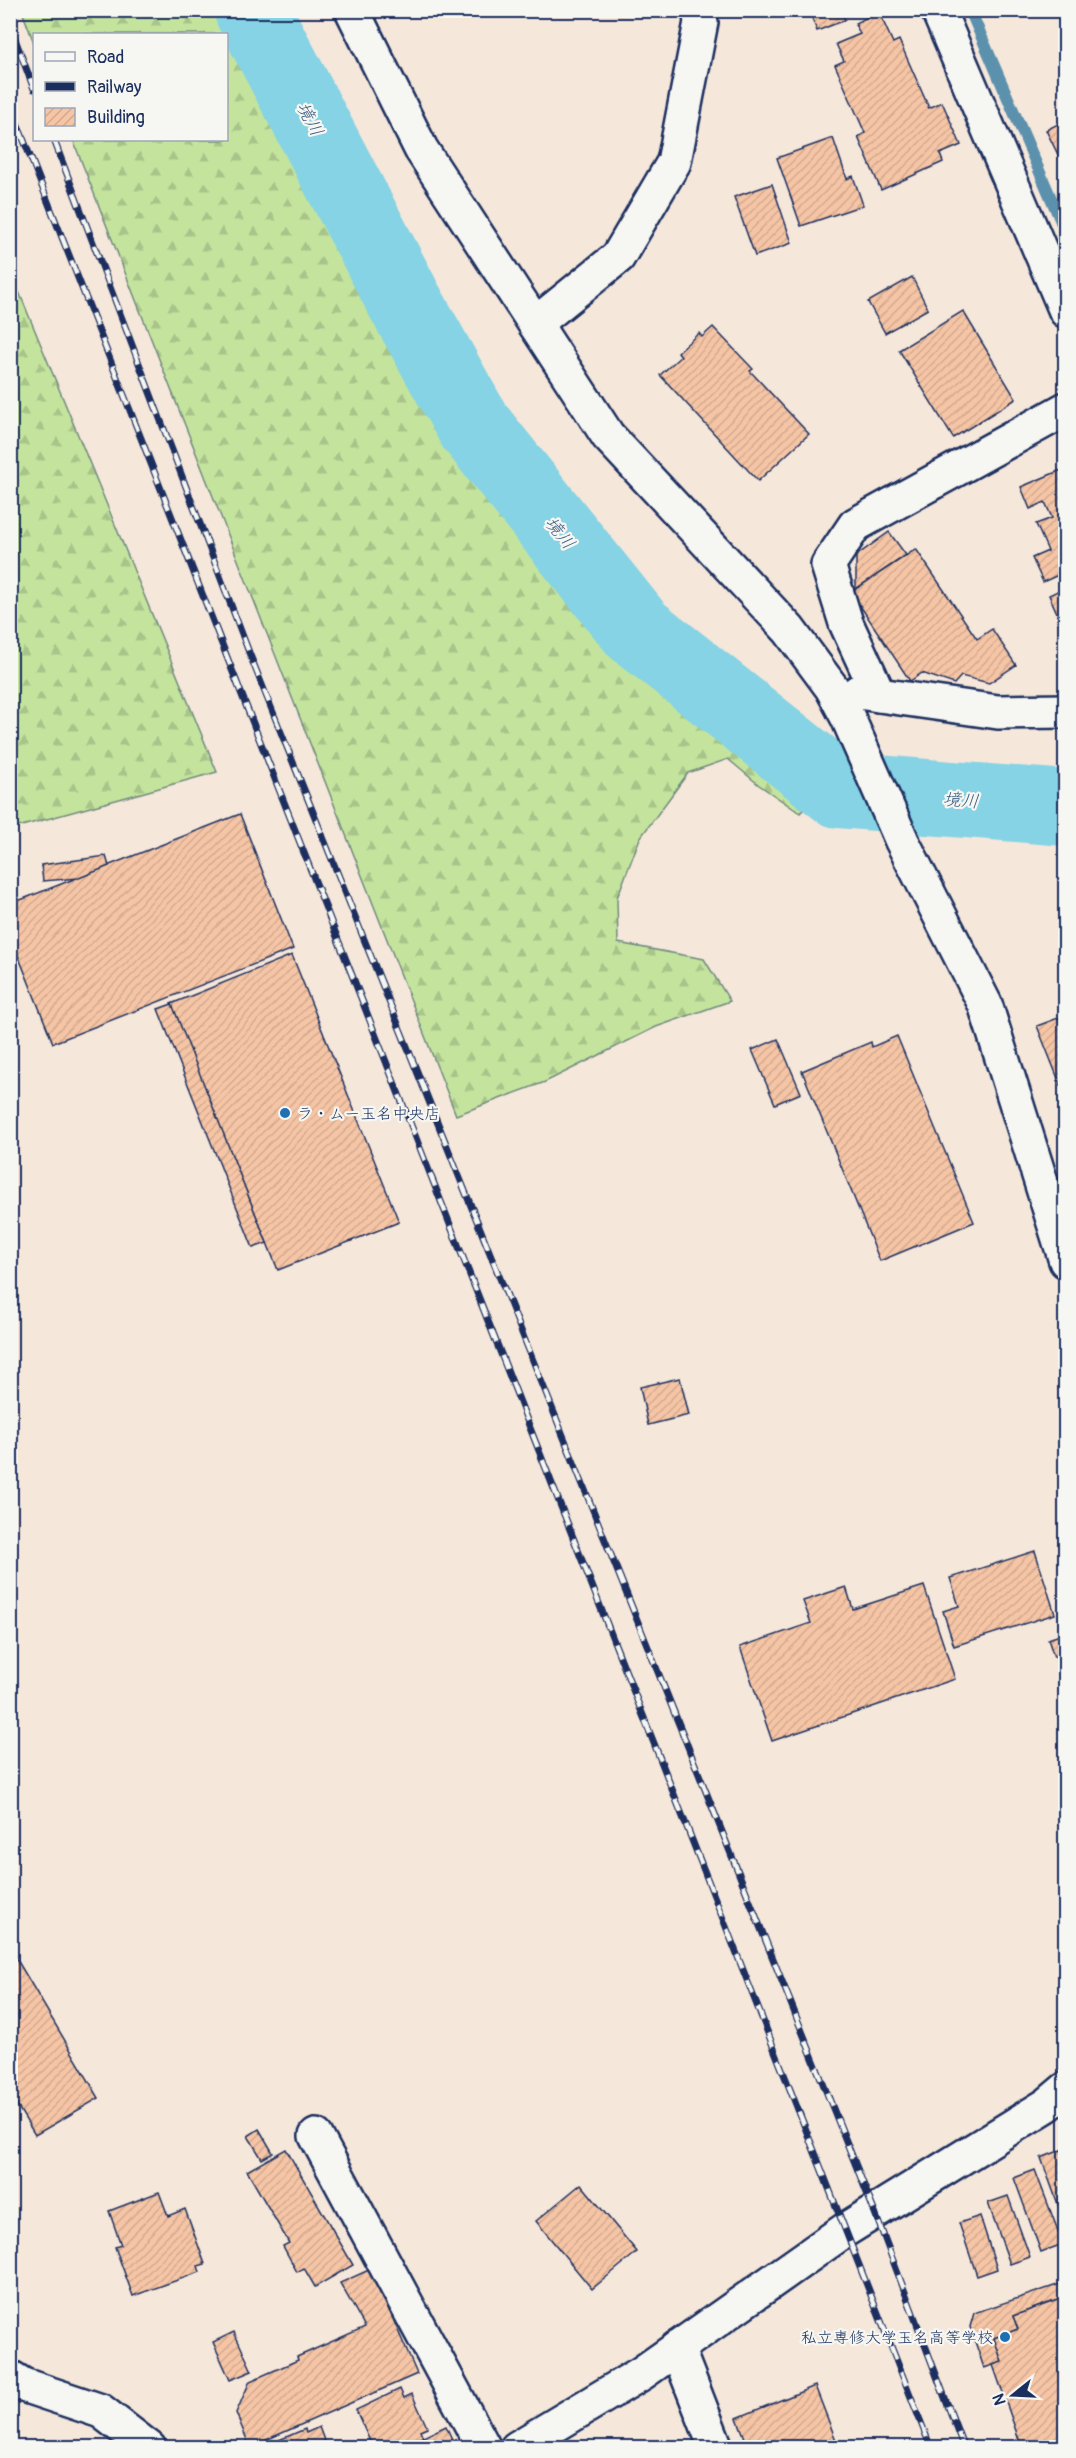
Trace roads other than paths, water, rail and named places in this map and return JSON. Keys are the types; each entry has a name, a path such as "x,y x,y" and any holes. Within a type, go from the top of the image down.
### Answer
{"street":[{"path":"351,10 422,148 608,436 789,630 832,688 849,718 902,841 985,1004 1065,1261"},
{"path":"535,324 618,257 675,162 700,22 699,10"},
{"path":"938,10 1065,311"},
{"path":"879,695 846,623 828,565 855,525 1065,409"},
{"path":"832,688 998,712 1065,711"},
{"path":"517,2448 642,2373 845,2230 1047,2105 1065,2089"},
{"path":"316,2136 484,2448"},
{"path":"677,2348 716,2448"},
{"path":"14,2390 101,2411 149,2448"}],"waterway":[{"name":"境川","path":"252,10 405,302 474,426 637,630 839,790 1066,808"},
{"path":"970,10 1066,233"}],"railway":[{"path":"10,26 33,86"},
{"path":"10,105 931,2448"},
{"path":"54,141 250,655 875,2213 964,2448"}],"place":[{"name":"ラ・ムー玉名中央店","path":"285,1113"},
{"name":"私立専修大学玉名高等学校","path":"1005,2337"}]}
